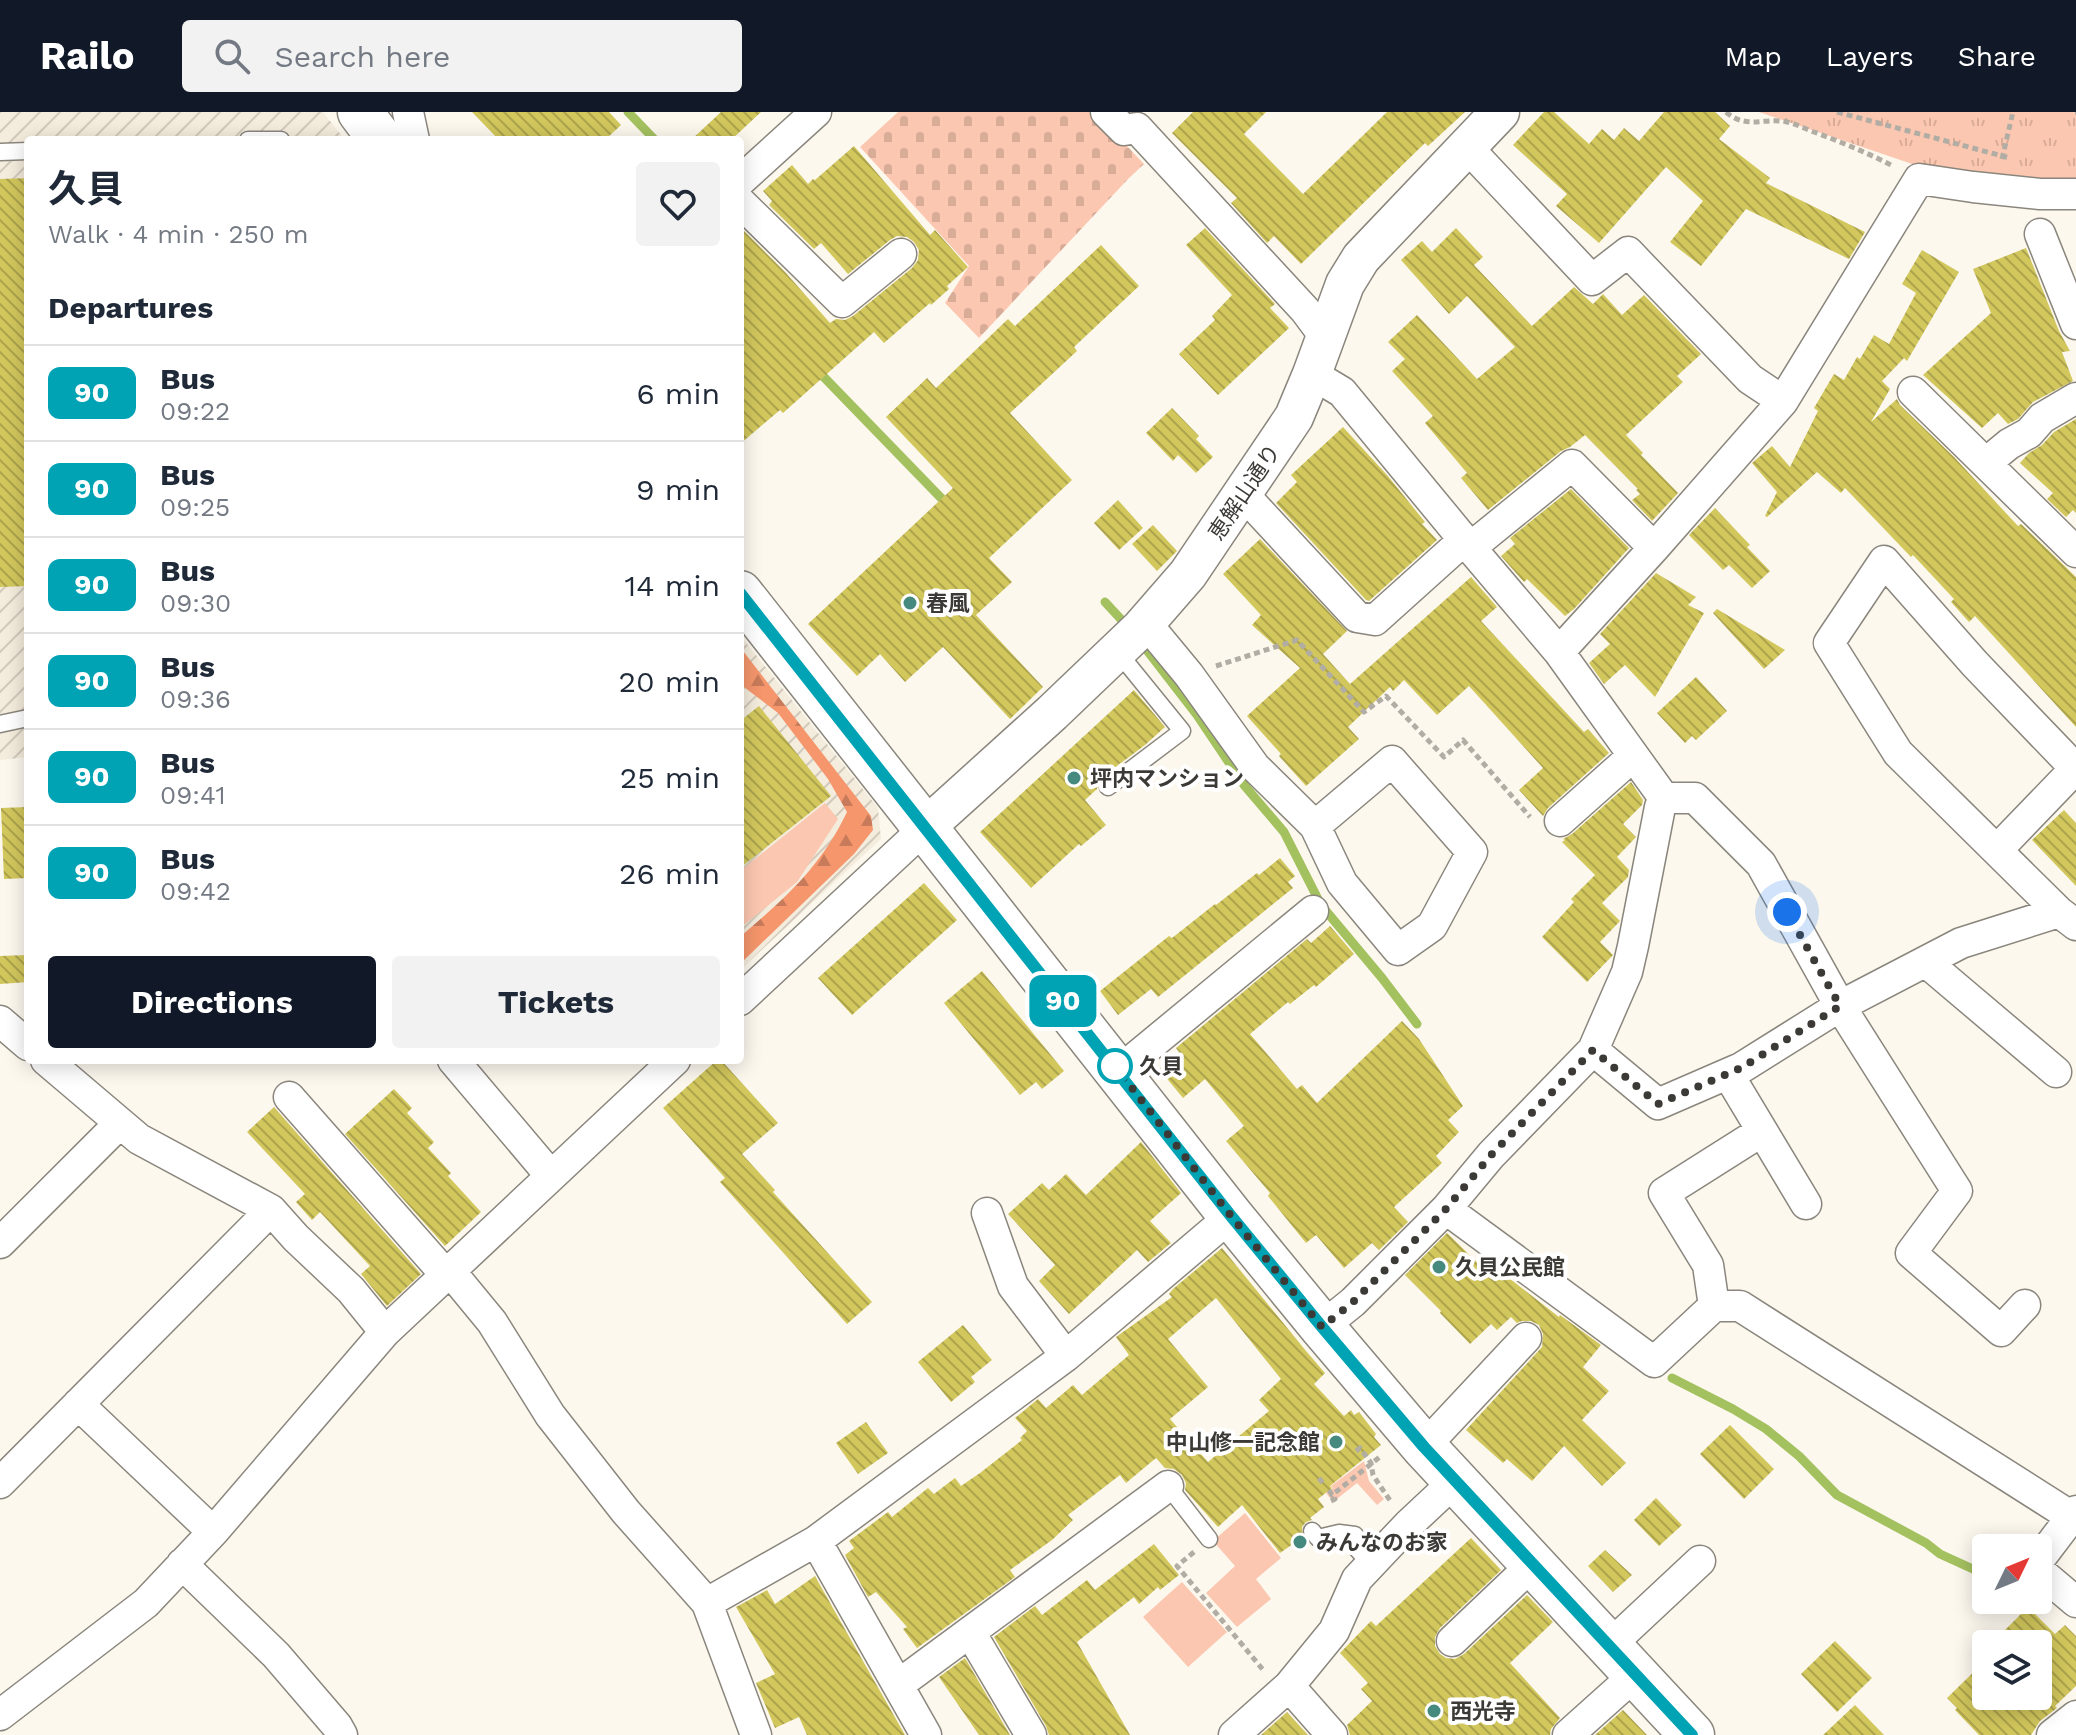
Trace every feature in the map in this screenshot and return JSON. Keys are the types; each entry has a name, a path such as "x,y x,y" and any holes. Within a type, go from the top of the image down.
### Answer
{"main road":[{"path":"360,112 378,136"},
{"path":"744,598 1322,1327 1424,1447 1692,1735"}],"street":[{"path":"408,112 413,136"},
{"path":"744,177 816,112"},
{"path":"1106,112 1124,130 1145,120 1325,337"},
{"name":"恵解山通り","path":"926,827 1132,636 1188,574 1294,417 1345,284 1361,258 1500,112"},
{"path":"1467,147 1592,280 1628,252 1750,379 1783,401"},
{"path":"1559,652 1783,401 1919,179 2040,194 2076,194"},
{"path":"744,206 842,302 901,254"},
{"path":"2040,234 2076,324"},
{"path":"1312,374 1342,392 1559,652 1664,798"},
{"path":"1913,392 2076,552"},
{"path":"1986,463 2009,444 2029,433 2042,418 2076,398"},
{"path":"1243,494 1357,617 1375,620 1467,544 1572,465 1654,548"},
{"path":"1997,850 2076,768 1975,664 1884,561 1829,643 1898,753 1997,850 2068,918"},
{"path":"1132,636 1189,675 1255,767 1315,826 1342,883 1398,950 1432,926 1472,852 1392,761 1315,826"},
{"path":"1560,821 1633,756"},
{"path":"1664,798 1695,798 1761,864 1840,1006 1957,1191 1911,1253 2001,1331 2025,1305"},
{"path":"1322,1327 1353,1302 1446,1209 1491,1155 1593,1050 1627,972 1664,798"},
{"path":"744,996 926,827"},
{"path":"1119,1071 1313,911"},
{"path":"1593,1050 1658,1104 1741,1068 1840,1006 1961,943 2068,918"},
{"path":"1926,962 2056,1072"},
{"path":"0,1021 24,1042"},
{"path":"51,1064 139,1139 271,1210 351,1290 385,1332"},
{"path":"456,1064 551,1176"},
{"path":"0,1715 146,1603 213,1532 385,1332 671,1064"},
{"path":"1728,1074 1806,1204"},
{"path":"289,1097 492,1322 550,1415 616,1500 707,1603 756,1735"},
{"path":"0,1243 120,1123"},
{"path":"1714,1306 1708,1265 1664,1193 1762,1131"},
{"path":"1446,1209 1654,1362 1714,1306 1740,1306 2074,1514 2052,1543"},
{"path":"5,1469 78,1404 271,1210"},
{"path":"987,1213 1013,1286 1066,1356"},
{"path":"707,1603 816,1541 1066,1356 1231,1216"},
{"path":"1424,1447 1526,1338"},
{"path":"78,1404 213,1532"},
{"path":"1234,1735 1286,1689 1334,1631 1357,1579 1455,1481"},
{"path":"898,1685 1168,1486"},
{"path":"816,1541 926,1735"},
{"path":"1568,1735 1700,1561"},
{"path":"182,1564 276,1655 342,1735"},
{"path":"1452,1641 1533,1564"},
{"path":"2052,1582 2076,1602"},
{"path":"970,1632 1031,1735"},
{"path":"1286,1689 1332,1735"},
{"path":"2052,1735 2076,1716"}],"lane":[{"path":"0,152 24,151"},
{"path":"1108,787 1182,731 1132,636"},
{"path":"0,724 24,719"},
{"path":"1168,1486 1209,1539"},
{"path":"1312,1531 1318,1538 1339,1533 1355,1535 1352,1543 1371,1565"}],"path":[{"path":"1726,112 1744,122 1785,121 1875,157 1919,179"},
{"path":"1837,112 2017,160"},
{"path":"2002,157 2013,112"},
{"path":"1189,675 1297,640 1364,712 1386,696 1444,757 1463,740 1538,826 1560,821"},
{"path":"1356,1451 1360,1448 1371,1463 1373,1475 1408,1525"},
{"path":"1319,1478 1329,1493 1381,1456"},
{"path":"1177,1566 1286,1689"}],"shaded area":[{"path":"0,112 323,112 342,136 24,136 24,757 0,760"},
{"path":"744,640 878,808 881,839 744,966"}],"green space":[{"path":"898,112 1095,112 1144,164 979,338 945,303 969,266 860,147"},
{"path":"1759,112 2076,112 2076,187 1924,168"},
{"path":"744,652 871,816 873,830 854,854 744,960 744,933 787,895 813,866 847,812 828,779 778,713 744,687"},
{"path":"825,803 838,819 797,882 744,925 744,868"},
{"path":"1364,1461 1369,1481 1384,1499 1377,1505 1357,1483 1333,1502 1326,1493 1333,1488 1331,1486"},
{"path":"1245,1513 1281,1558 1256,1579 1271,1599 1237,1627 1206,1593 1235,1566 1213,1541"},
{"path":"1182,1582 1227,1632 1188,1667 1143,1617"}],"building":[{"path":"472,112 609,112 621,125 609,136 495,136"},
{"path":"721,112 761,112 735,136 695,136"},
{"path":"1193,112 1266,112 1244,134 1303,194 1387,112 1465,112 1428,146 1425,143 1301,264 1274,236 1267,243 1231,203 1237,198 1172,133"},
{"path":"1544,112 1554,112 1589,144 1602,129 1614,140 1624,128 1639,141 1664,112 1715,112 1730,126 1719,139 1770,178 1766,183 1865,232 1849,259 1746,209 1701,266 1670,242 1703,201 1666,167 1599,243 1556,206 1567,194 1513,145"},
{"path":"854,146 930,235 935,230 968,267 947,286 949,289 884,343 874,332 783,413 780,410 744,441 744,231 830,323 853,316 918,260 919,250 907,237 897,236 890,240 848,274 821,243 814,249 769,205 772,201 763,191 792,165 808,184"},
{"path":"24,178 24,586 0,587 0,179"},
{"path":"1205,228 1275,304 1270,308 1289,328 1218,395 1179,354 1215,320 1212,316 1232,295 1186,245"},
{"path":"1456,228 1483,257 1474,265 1532,326 1574,287 1593,304 1603,294 1622,315 1644,295 1701,354 1677,376 1683,382 1626,435 1678,493 1652,521 1632,500 1640,494 1638,489 1585,435 1488,510 1461,478 1467,473 1425,423 1433,416 1392,371 1405,359 1388,342 1417,315 1477,379 1515,347 1467,296 1449,314 1401,260 1422,241 1432,252"},
{"path":"1101,245 1139,286 1074,347 1077,351 1010,413 1072,480 989,558 1012,582 976,615 1043,687 1010,719 943,647 905,682 880,654 857,676 808,624 953,488 886,417 927,378 936,388 1008,319 1015,326"},
{"path":"2026,248 2070,351 2062,352 2073,381 2033,402 2018,419 2008,424 1998,413 1982,428 1923,375 1991,313 1973,269"},
{"path":"1922,250 1959,272 1907,361 1904,358 1882,381 1890,389 1871,422 1897,399 2018,526 2021,524 2076,577 2076,727 1975,616 1969,622 1951,602 1954,599 1845,488 1841,493 1817,472 1765,516 1777,492 1752,463 1772,446 1790,467 1818,411 1814,408 1834,374 1844,380 1874,335 1889,344 1916,293 1902,284"},
{"path":"1172,408 1199,436 1196,439 1213,457 1196,473 1178,455 1173,461 1146,433"},
{"path":"2076,419 2076,513 2073,510 2066,517 2047,499 2053,493 2020,463 2054,432"},
{"path":"1343,427 1387,475 1437,540 1369,601 1276,503 1297,482 1291,475"},
{"path":"1571,489 1629,548 1565,616 1527,579 1524,582 1501,556 1515,544 1510,538"},
{"path":"1118,500 1143,528 1119,550 1094,523"},
{"path":"1715,508 1770,571 1752,588 1729,565 1723,570 1689,535"},
{"path":"1153,525 1177,551 1157,571 1132,544"},
{"path":"1260,539 1347,631 1323,654 1350,684 1471,577 1497,607 1481,621 1584,732 1588,729 1609,753 1543,816 1519,790 1543,768 1469,686 1437,715 1404,680 1393,691 1390,687 1348,727 1359,739 1306,786 1247,716 1300,668 1252,625 1261,615 1223,574"},
{"path":"1656,573 1696,597 1688,605 1704,613 1655,697 1625,665 1604,684 1589,663 1610,644 1600,634"},
{"path":"1717,609 1785,650 1764,669 1713,613"},
{"path":"1696,677 1727,711 1696,740 1692,736 1685,743 1657,713"},
{"name":"坪内マンション","path":"1134,690 1165,727 1101,778 1097,789 1085,800 1106,825 1081,846 1079,844 1031,888 980,832"},
{"path":"759,706 831,796 744,865 744,718"},
{"path":"1631,782 1643,800 1642,805 1623,824 1636,837 1617,857 1629,870 1628,877 1602,903 1620,921 1600,942 1613,955 1587,982 1542,937 1574,902 1571,899 1595,875 1562,842"},
{"path":"24,807 24,878 4,879 1,808"},
{"path":"2064,810 2076,823 2076,886 2032,840"},
{"path":"1280,858 1295,876 1288,882 1293,888 1158,997 1151,989 1118,1015 1100,991 1169,936 1172,938"},
{"path":"924,883 957,920 852,1015 818,978"},
{"path":"1330,926 1354,954 1316,987 1314,985 1290,1004 1288,1002 1250,1034 1297,1089 1302,1085 1317,1103 1402,1021 1419,1039 1463,1106 1448,1120 1459,1132 1436,1156 1442,1163 1394,1207 1408,1222 1379,1250 1372,1243 1344,1268 1316,1235 1306,1243 1268,1196 1270,1193 1226,1141 1244,1126 1205,1079 1183,1098 1159,1069 1179,1052 1176,1048 1307,939 1311,943"},
{"path":"24,955 24,982 0,984 0,956"},
{"path":"982,971 1064,1071 1042,1089 1036,1082 1020,1095 944,1003"},
{"path":"712,1064 725,1064 778,1123 742,1154 872,1302 847,1324 720,1182 725,1178 663,1108"},
{"path":"394,1089 412,1108 407,1113 434,1142 428,1148 451,1173 448,1176 481,1212 445,1246 345,1134"},
{"path":"274,1107 421,1274 387,1306 361,1274 370,1266 320,1212 312,1220 296,1202 305,1194 247,1132"},
{"path":"1141,1142 1181,1193 1150,1221 1171,1243 1148,1262 1137,1250 1069,1314 1039,1281 1055,1265 1008,1214 1042,1183 1049,1190 1066,1174 1086,1195"},
{"path":"1447,1233 1489,1274 1496,1268 1601,1345 1583,1367 1609,1391 1582,1420 1626,1463 1602,1486 1564,1446 1532,1481 1507,1459 1503,1463 1466,1430 1542,1347 1543,1334 1539,1325 1531,1321 1517,1323 1511,1317 1497,1330 1491,1324 1470,1344 1440,1313 1405,1275"},
{"path":"1222,1248 1325,1373 1314,1384 1344,1416 1351,1410 1354,1415 1359,1412 1381,1445 1330,1486 1332,1488 1318,1499 1324,1507 1302,1527 1303,1537 1280,1553 1242,1505 1218,1527 1185,1490 1182,1475 1174,1469 1165,1468 1156,1458 1126,1483 1120,1475 1068,1515 1073,1520 1052,1540 1010,1570 1015,1577 917,1648 903,1629 907,1627 876,1592 868,1597 845,1555 854,1548 849,1541 888,1512 892,1517 928,1488 934,1494 955,1478 961,1486 980,1473 1022,1440 1020,1438 1027,1431 1015,1418 1038,1399 1046,1408 1073,1385 1082,1395 1129,1355 1116,1337 1172,1297 1169,1294","holes":["1216,1298 1281,1379 1259,1400 1269,1411 1208,1462 1170,1419 1208,1387 1168,1339"]},
{"path":"963,1325 992,1360 971,1377 975,1382 951,1402 918,1362"},
{"path":"866,1422 888,1453 858,1474 836,1443"},
{"path":"1730,1425 1774,1469 1744,1499 1700,1454"},
{"path":"1656,1498 1682,1525 1659,1546 1634,1520"},
{"path":"1471,1538 1501,1570 1440,1628 1435,1637 1435,1646 1446,1658 1455,1659 1527,1595 1553,1622 1510,1663 1560,1718 1550,1735 1350,1735 1347,1725 1372,1701 1361,1689 1368,1683 1340,1653 1371,1621 1376,1626"},
{"path":"1154,1544 1179,1575 1160,1590 1158,1587 1139,1604 1134,1597 1077,1642 1130,1735 1049,1735 994,1637 1035,1606 1042,1615 1087,1580 1095,1590"},
{"path":"1605,1550 1632,1575 1613,1592 1588,1566"},
{"path":"815,1576 905,1735 807,1735 799,1717 775,1728 756,1683 775,1674 736,1607 767,1590 775,1604"},
{"path":"2021,1614 2035,1614 2051,1630 2005,1630"},
{"path":"2065,1625 2076,1636 2076,1686 2055,1706 2057,1708 2040,1721 2031,1735 1979,1735 1947,1698 1972,1674 1972,1710 2052,1710 2052,1631 2055,1634"},
{"path":"1835,1641 1872,1678 1837,1712 1801,1674"},
{"path":"965,1658 1010,1735 979,1735 939,1677"},
{"path":"1855,1705 1884,1735 1823,1735"},
{"path":"1623,1710 1647,1735 1595,1735"},
{"path":"1287,1712 1308,1735 1261,1735"}],"waterway":[{"path":"628,112 651,136"},
{"path":"817,370 944,501"},
{"path":"1105,602 1130,629"},
{"path":"1139,640 1197,715 1244,785 1284,832 1321,905 1417,1024"},
{"path":"1672,1378 1766,1429 1799,1456 1837,1495 1926,1543 1940,1554 1972,1569"}],"bus line":[{"name":"90","path":"744,598 1322,1327 1424,1447 1692,1735"}],"place":[{"name":"春風","path":"910,603"},
{"name":"坪内マンション","path":"1074,778"},
{"name":"久貝","path":"1115,1066"},
{"name":"久貝公民館","path":"1439,1267"},
{"name":"中山修一記念館","path":"1336,1442"},
{"name":"みんなのお家","path":"1300,1542"},
{"name":"西光寺","path":"1434,1711"}],"route":[{"path":"1115,1066 1322,1327 1353,1302 1446,1209 1491,1155 1593,1050 1658,1104 1741,1068 1840,1006 1787,912"}]}
